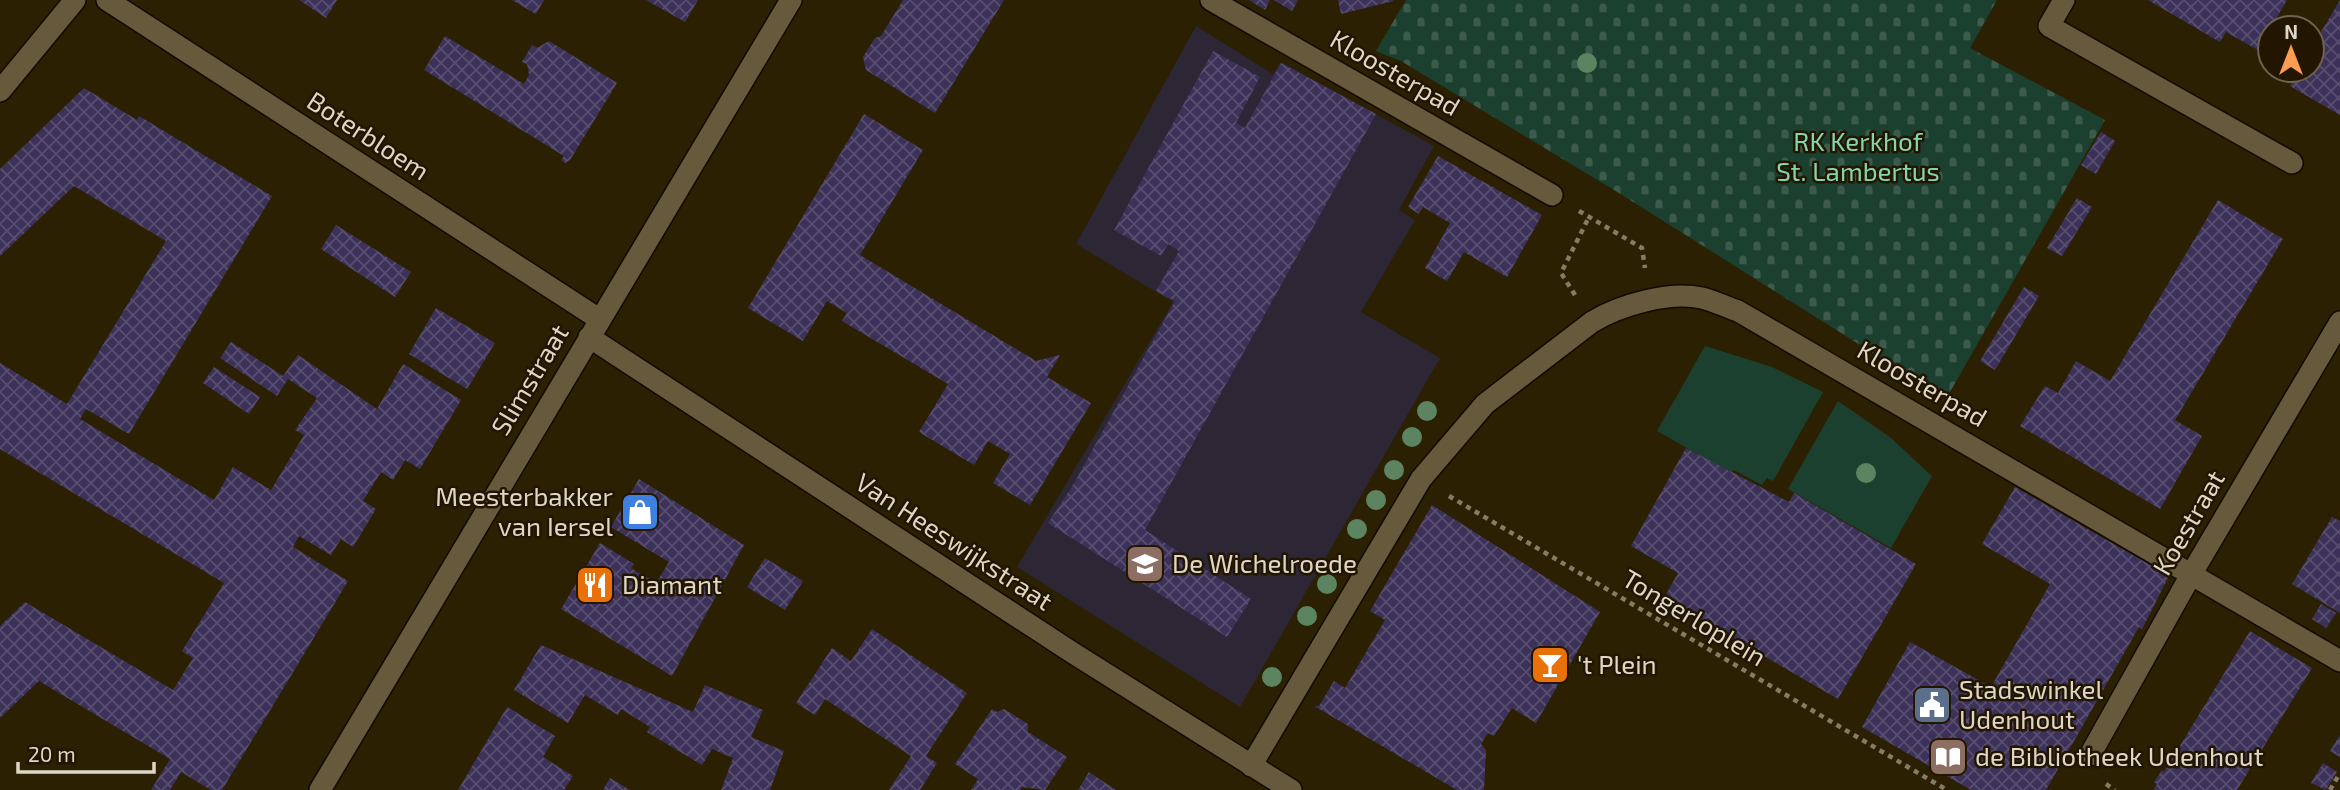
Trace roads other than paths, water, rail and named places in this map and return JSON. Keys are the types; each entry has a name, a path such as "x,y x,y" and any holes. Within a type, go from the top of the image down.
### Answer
{"street":[{"path":"0,91 75,0"},
{"name":"Boterbloem","path":"107,0 594,328"},
{"name":"Slimstraat","path":"320,790 791,0"},
{"name":"Kloosterpad","path":"1211,0 1552,195"},
{"path":"2064,0 2049,26 2292,163"},
{"name":"Kloosterpad","path":"1251,766 1421,479 1485,404 1601,317 1649,300 1700,297 1738,311 2340,661"},
{"name":"Koestraat","path":"2090,755 2192,573 2340,322"},
{"name":"Van Heeswijkstraat","path":"594,328 1291,790"}],"place":[{"name":"Meesterbakker van Iersel","path":"640,512"},
{"name":"De Wichelroede","path":"1145,564"},
{"name":"Diamant","path":"595,585"},
{"name":"'t Plein","path":"1550,665"},
{"name":"Stadswinkel Udenhout","path":"1932,705"},
{"name":"de Bibliotheek Udenhout","path":"1948,757"}],"park label":[{"name":"RK Kerkhof St. Lambertus","path":"1858,157"}]}
